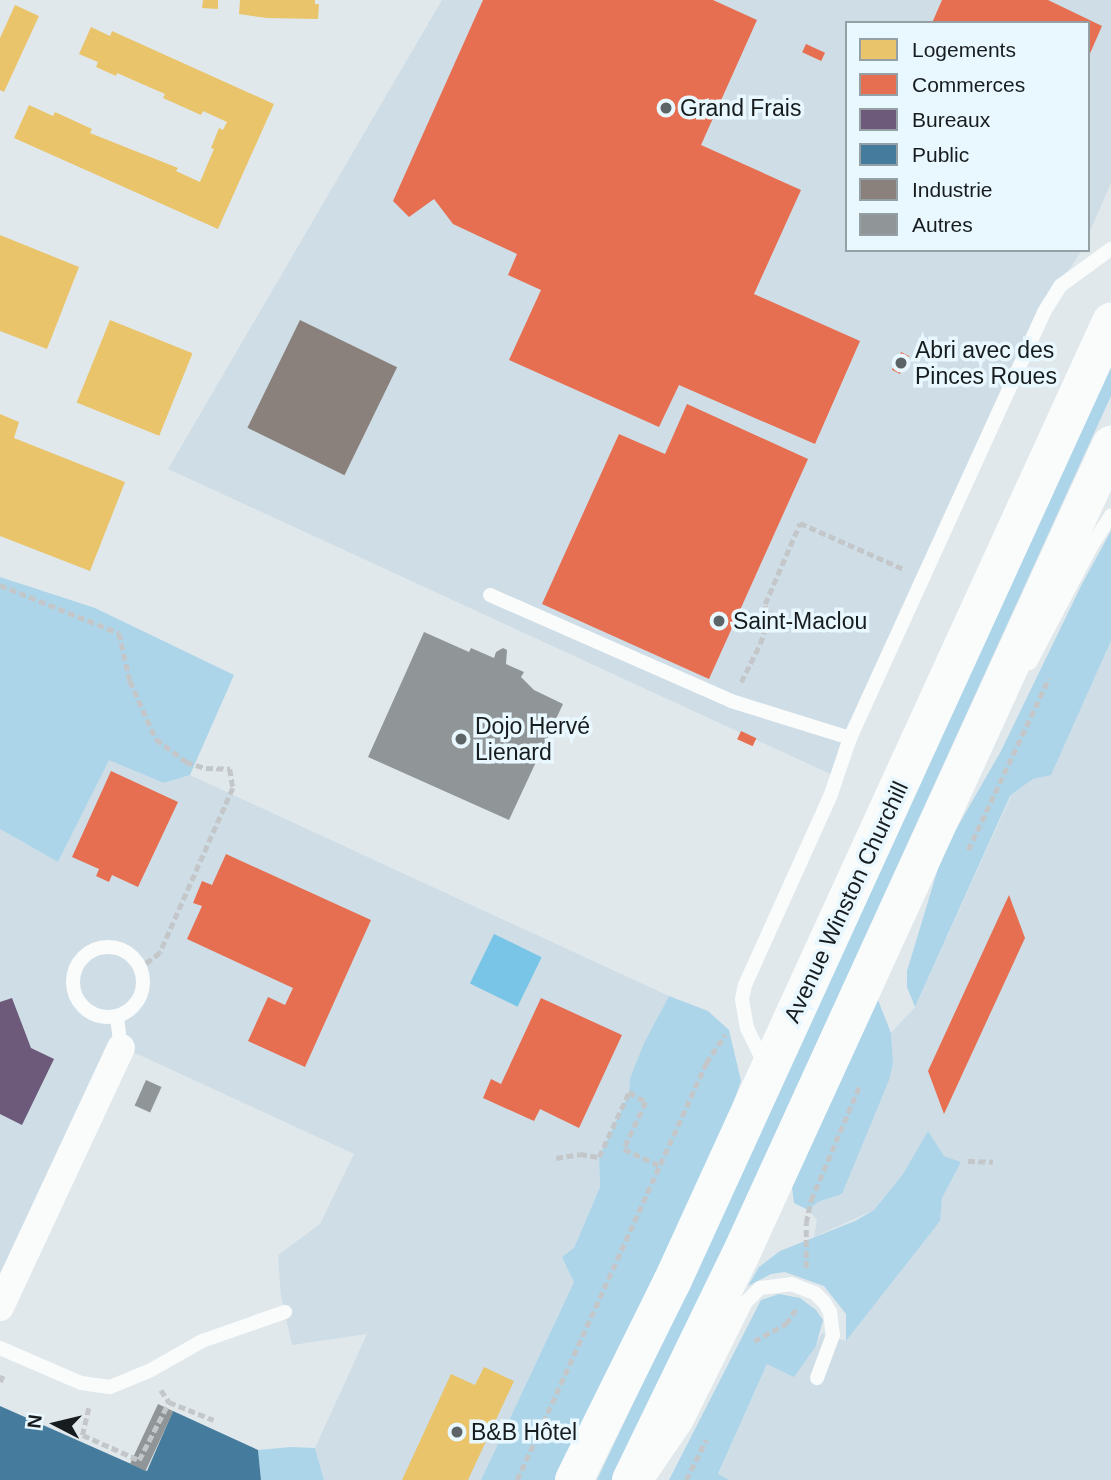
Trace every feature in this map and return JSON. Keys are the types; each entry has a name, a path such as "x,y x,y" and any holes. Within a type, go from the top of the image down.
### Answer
{"main road":[{"name":"Avenue Winston Churchill","path":"574,1480 673,1282 1111,322"},
{"path":"631,1480 746,1244 1111,445"}],"street":[{"path":"0,1307 121,1048"}],"lane":[{"path":"769,1071 753,1045 743,1013 745,985 830,797 849,738 1044,312 1060,286 1111,249"},
{"path":"974,746 1037,652 1087,555 1111,516"},
{"path":"490,595 731,701 849,738"},
{"path":"115,947 126,951 141,968 142,992 137,1003 117,1017 94,1015 77,999 72,988 76,966 92,950 115,947"},
{"path":"117,1017 121,1048"},
{"path":"647,1480 685,1424 751,1294 769,1285 804,1288 824,1302 833,1323 833,1335 817,1378"},
{"path":"0,1348 97,1387 110,1387 150,1370 202,1341 285,1312"}],"path":[{"path":"731,701 760,645 767,624 765,604 800,523"},
{"path":"0,585 119,633 130,681 156,738 186,762 206,768 230,769 233,788 160,953 141,968"},
{"path":"766,614 777,613"},
{"path":"966,854 1051,675"},
{"path":"517,1480 706,1063 743,1013"},
{"path":"750,1344 786,1324 804,1288 807,1272 806,1223 811,1200 864,1077"},
{"path":"556,1158 580,1154 599,1157 629,1093 646,1102 624,1149 659,1165"},
{"path":"968,1161 993,1163"},
{"path":"150,1370 169,1402 214,1420"},
{"path":"97,1387 83,1435 139,1460 169,1402"},
{"path":"687,1480 708,1434"}],"shaded area":[{"path":"442,0 1111,0 1111,183 1090,231 1090,21 845,21 845,252 1081,252 1050,299 837,777 168,469"},
{"path":"1111,362 1111,396 721,1253 612,1480 597,1480 711,1238"},
{"path":"1111,531 1111,641 1051,775 1033,779 1010,796 915,1007 907,987 907,971 943,852 1001,751 1082,584"},
{"path":"0,577 95,608 234,675 190,775 164,783 109,760 58,862 0,829"},
{"path":"1111,641 1111,1480 729,1480 718,1475 767,1364 816,1346 822,1333 846,1341 939,1221 942,1198 961,1162 944,1156 928,1132 903,1174 874,1210 814,1237 817,1220 808,1210 818,1202 842,1194 893,1063 891,1033 915,1007 1011,796 1033,779 1051,774"},
{"path":"109,759 164,783 190,775 669,996 644,1043 630,1078 629,1092 599,1157 600,1187 574,1248 574,1282 481,1480 324,1480 315,1448 367,1334 292,1345 281,1296 278,1255 320,1224 354,1154 133,1052 0,1307 0,829 58,862"},
{"path":"669,996 708,1011 729,1030 741,1081 704,1183 556,1480 481,1480 574,1282 562,1257 574,1248 600,1187 599,1157 629,1093 630,1078 644,1043"},
{"path":"878,1000 891,1033 893,1063 889,1080 842,1194 818,1202 808,1210 794,1203 792,1187"},
{"path":"928,1131 944,1156 961,1162 942,1198 940,1221 846,1341 846,1314 824,1286 785,1272 771,1274 748,1286 759,1267 780,1251 855,1221 874,1210 903,1174"},
{"path":"779,1294 800,1298 816,1310 823,1320 816,1346 794,1377 767,1364 718,1474 729,1480 669,1480 761,1300"},
{"path":"315,1448 324,1480 261,1480 258,1450"}],"water":[{"path":"494,934 542,957 518,1007 470,983"}],"building: Logements":[{"path":"203,0 218,0 218,9 202,8"},
{"path":"240,0 315,0 315,4 319,4 318,19 267,18 239,14"},
{"path":"15,5 39,16 4,92 0,90 0,38"},
{"path":"91,27 110,36 112,31 274,104 218,229 14,138 29,105 53,116 55,112 92,129 90,133 178,168 176,171 200,182 214,149 211,148 219,128 223,130 227,122 203,111 201,115 163,98 165,94 96,67 98,62 79,54"},
{"path":"0,235 79,267 47,349 0,331"},
{"path":"110,320 193,353 159,436 77,403"},
{"path":"0,414 19,422 14,438 125,482 90,571 0,536"},
{"name":"B&B Hôtel","path":"484,1367 514,1381 468,1480 402,1480 451,1374 475,1385"}],"building: Commerces":[{"path":"483,0 713,0 757,20 701,145 801,190 754,294 860,341 815,444 679,385 659,427 509,360 541,290 508,275 517,254 453,224 434,199 409,217 393,201"},
{"path":"942,0 1048,0 1102,26 1090,53 1090,21 933,21"},
{"path":"806,44 825,53 821,61 802,52"},
{"name":"Abri avec des Pinces Roues","path":"901,352 909,356 900,374 892,370"},
{"path":"687,404 808,459 709,679 542,604 619,434 665,454"},
{"path":"741,731 756,738 753,746 737,739"},
{"path":"111,771 178,802 138,887 112,875 109,882 96,876 99,869 72,857"},
{"path":"226,854 371,920 305,1067 248,1041 268,997 285,1005 293,988 187,939 202,906 193,903 202,881 212,885"},
{"path":"1009,895 1025,938 944,1114 928,1071"},
{"path":"541,998 622,1035 579,1128 540,1109 534,1121 483,1098 491,1079 501,1084"}],"building: Bureaux":[{"path":"12,998 31,1048 54,1059 22,1125 0,1114 0,1002"}],"building: Public":[{"path":"0,1406 147,1471 173,1411 258,1450 261,1480 0,1480"}],"building: Industrie":[{"path":"300,320 397,367 344,475 247,428"}],"building: Autres":[{"name":"Dojo Hervé Lienard","path":"424,632 469,652 471,648 494,658 496,652 503,648 507,650 506,664 524,672 521,677 534,690 563,704 509,820 368,757"},
{"path":"146,1080 162,1087 150,1112 135,1106"},
{"path":"158,1404 173,1411 146,1471 130,1464"}],"place":[{"name":"Grand Frais","path":"666,108"},
{"name":"Abri avec des Pinces Roues","path":"901,363"},
{"name":"Saint-Maclou","path":"719,621"},
{"name":"Dojo Hervé Lienard","path":"461,739"},
{"name":"B&B Hôtel","path":"457,1432"}]}
